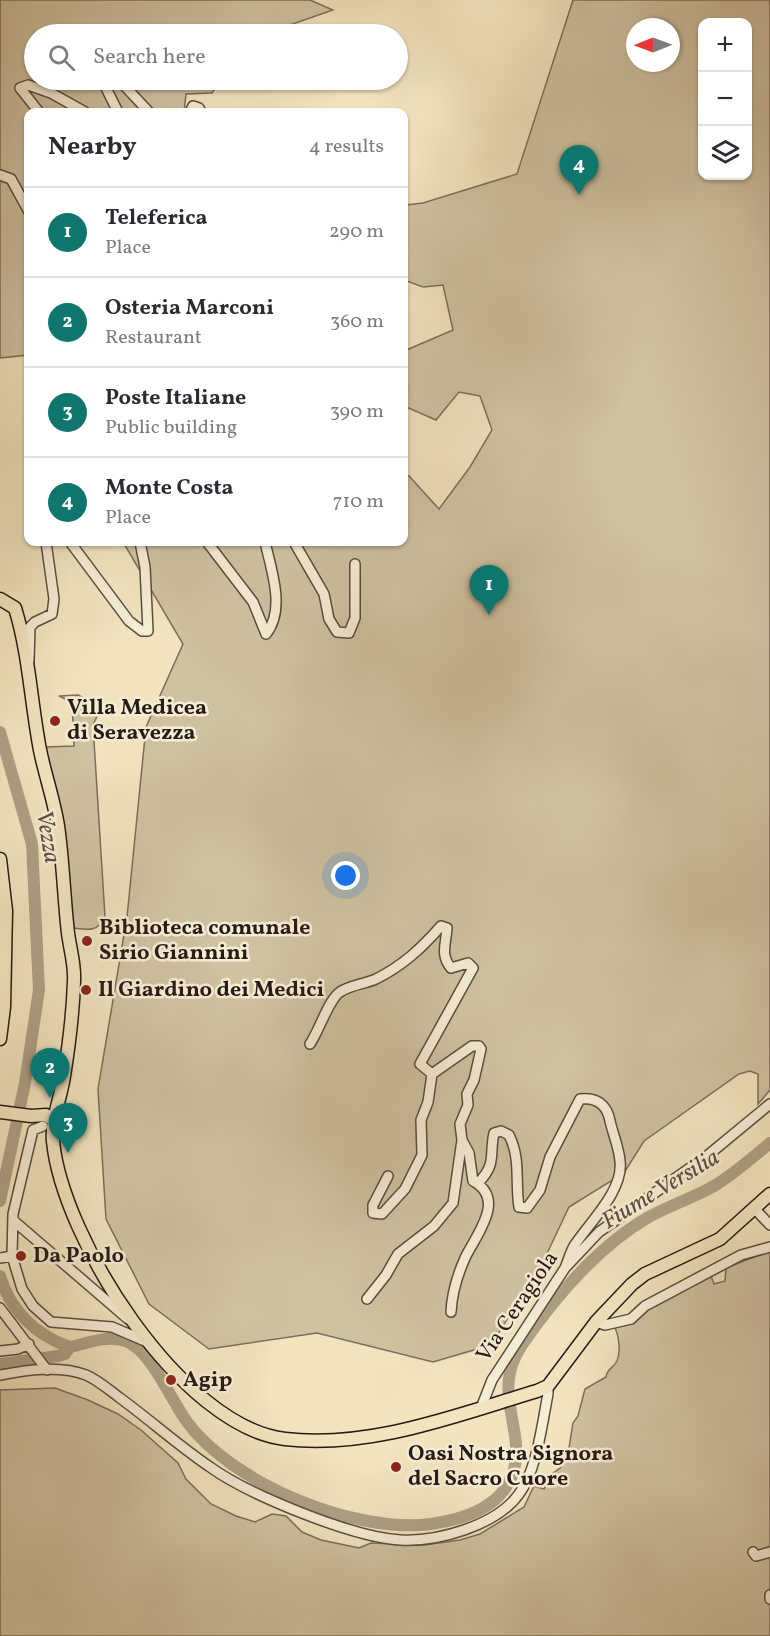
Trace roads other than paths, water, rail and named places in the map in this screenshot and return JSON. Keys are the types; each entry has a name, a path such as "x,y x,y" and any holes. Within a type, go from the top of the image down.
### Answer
{"main road":[{"path":"2,600 15,608 41,752 57,822 68,936 74,962 72,1021 49,1124"},
{"path":"0,859 6,910 4,1007 0,1039"},
{"path":"3,1112 31,1116 46,1114 64,1190 80,1232 131,1322 145,1341 200,1397 245,1425 282,1439 327,1441 375,1434 481,1408 542,1389 596,1322 632,1284 645,1274 720,1239 770,1194"}],"street":[{"path":"24,86 20,88 36,108"},
{"path":"42,90 78,108"},
{"path":"107,90 116,108"},
{"path":"128,90 145,108"},
{"path":"0,175 11,178 24,202"},
{"path":"27,669 31,656 30,627 52,614 54,599 47,546"},
{"path":"73,546 129,621 142,631 148,631 145,567 141,546"},
{"path":"210,546 253,602 266,634 273,626 276,603 266,546"},
{"path":"296,546 324,594 329,619 337,632 349,633 356,618 355,564"},
{"path":"310,1044 334,998 341,991 389,972 412,957 441,926 444,926 447,928 443,950 446,961 451,968 468,963 473,968 420,1064 432,1074"},
{"path":"367,1299 386,1275 398,1254 434,1226 453,1203 462,1140 460,1124 468,1105 467,1094 474,1080 481,1050 479,1046 472,1046 432,1074 428,1102 421,1120 422,1155 405,1189 391,1207 382,1215 373,1213 373,1205 388,1176"},
{"path":"478,1183 488,1173 491,1165 494,1133 501,1131 509,1135 519,1172 517,1184 519,1207 527,1208 540,1190 550,1157 562,1139 580,1100 591,1098 600,1102 609,1116 621,1162 619,1177 595,1220 573,1247 565,1268"},
{"name":"Via Ceragiola","path":"481,1408 492,1380 565,1268 598,1232 698,1163 770,1104"},
{"path":"49,1124 33,1130 13,1215 14,1221 7,1257 33,1306 51,1322 112,1327 145,1341"},
{"path":"451,1312 452,1294 458,1277 487,1216 488,1197 474,1180 469,1152 462,1140"},
{"path":"754,1209 770,1226"},
{"path":"14,1221 131,1322"},
{"path":"596,1322 605,1325 631,1318 645,1306 741,1255 770,1247"},
{"path":"0,1308 47,1367"},
{"path":"0,1351 31,1347"},
{"path":"0,1375 47,1367 72,1371 93,1378 208,1467 252,1493 361,1532 400,1540 426,1539 468,1529 489,1519 519,1496 529,1477 548,1394 542,1389"},
{"path":"753,1552 756,1556 770,1552"}],"waterway":[{"name":"Vezza","path":"0,732 32,844 39,990 25,1083 0,1201"},
{"name":"Fiume Versilia","path":"70,1347 114,1339 128,1342 137,1348 153,1366 187,1422 208,1445 234,1466 264,1484 298,1500 367,1521 401,1525 450,1521 482,1508 496,1499 506,1487 513,1473 516,1456 515,1436 508,1390 511,1368 522,1345 548,1309 594,1259 628,1230 647,1218 714,1186 770,1143"},
{"name":"Vezza","path":"0,1276 11,1300 26,1320 47,1336 70,1347"},
{"path":"0,1364 58,1356 65,1354 70,1347"}],"place":[{"name":"Monte Costa","path":"579,195"},
{"name":"Teleferica","path":"489,615"},
{"name":"Villa Medicea di Seravezza","path":"55,721"},
{"name":"Biblioteca comunale Sirio Giannini","path":"87,941"},
{"name":"Il Giardino dei Medici","path":"86,990"},
{"name":"Osteria Marconi","path":"50,1098"},
{"name":"Poste Italiane","path":"68,1153"},
{"name":"Da Paolo","path":"21,1256"},
{"name":"Agip","path":"171,1380"},
{"name":"Oasi Nostra Signora del Sacro Cuore","path":"396,1467"}]}
